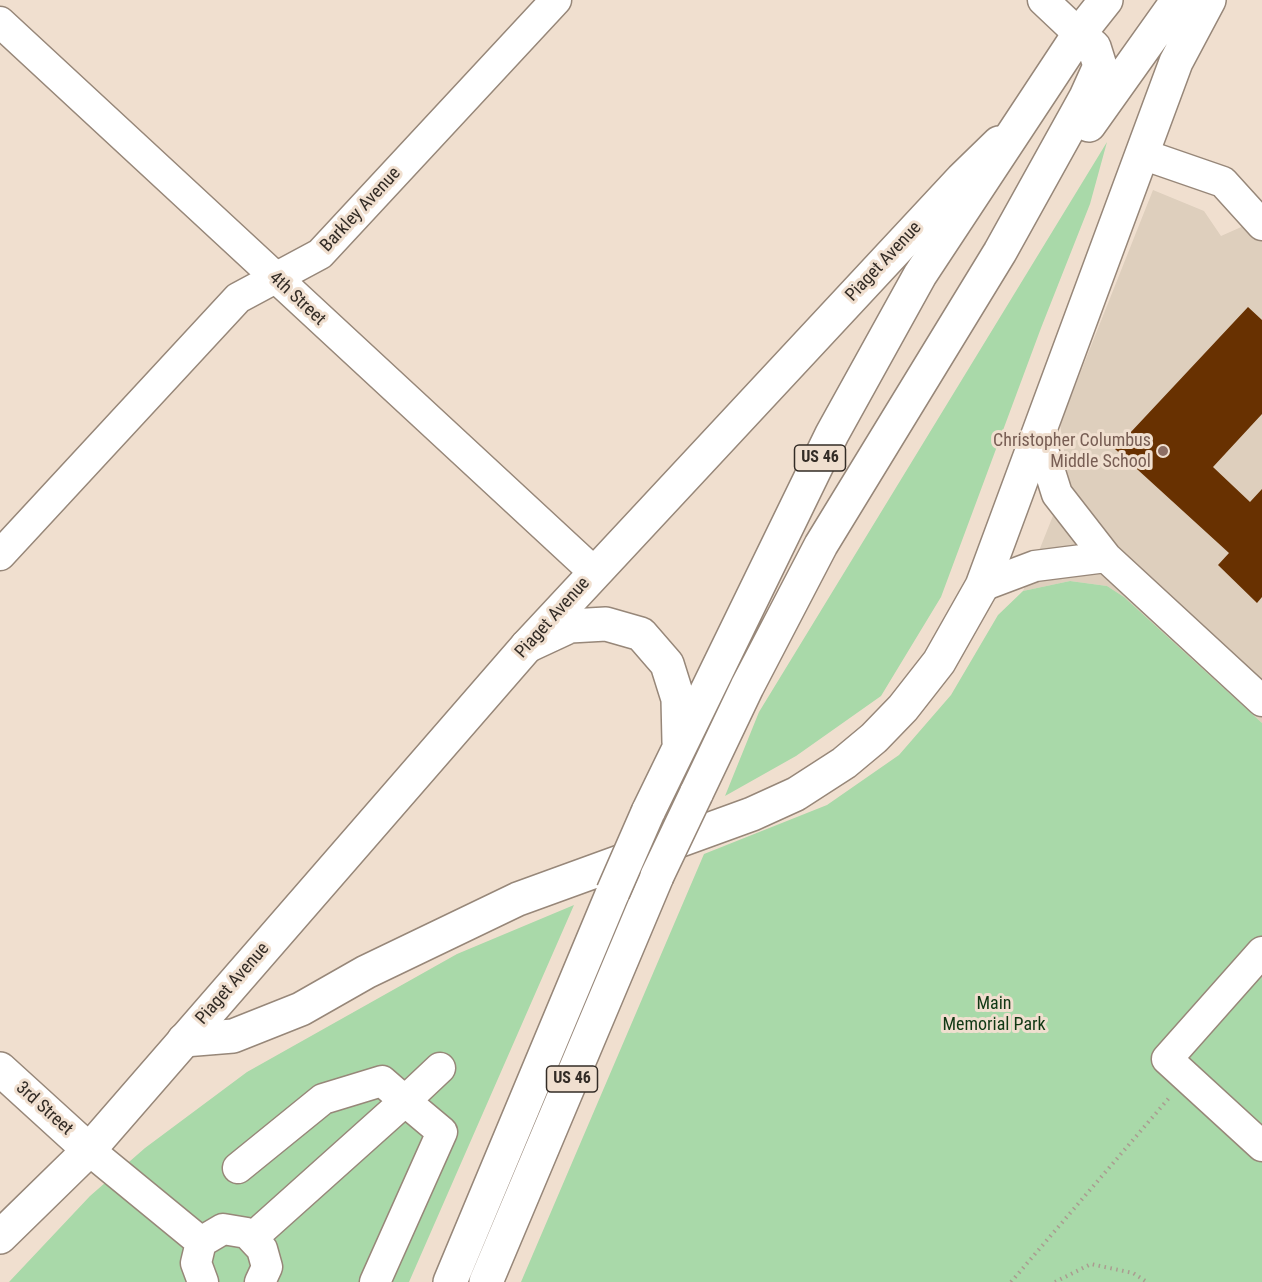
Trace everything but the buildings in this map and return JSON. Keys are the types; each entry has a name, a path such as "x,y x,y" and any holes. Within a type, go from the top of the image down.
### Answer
{"main road":[{"name":"Piaget Avenue","path":"0,1237 89,1150 527,646 954,188 1022,121 1080,34 1106,0"},
{"name":"US 46","path":"486,1282 657,876 747,687 821,545 1000,252 1178,0"},
{"path":"184,1040 233,1036 301,1010 366,972 519,899 752,814 796,794 844,763 874,738 903,708 939,662 982,586 1176,62 1209,0"},
{"path":"1000,252 1086,97 1100,66 1094,47 1080,34"},
{"name":"US 46","path":"450,1282 648,812 832,434 920,275 1022,121"},
{"path":"527,646 570,626 606,624 641,634 667,664 678,699 679,746"},
{"name":"3rd Street","path":"0,1069 89,1150"}],"street":[{"name":"Barkley Avenue","path":"0,555 238,298 320,254 556,0"},
{"path":"1043,0 1080,34"},
{"name":"4th Street","path":"0,22 595,573"},
{"path":"1142,154 1223,182 1262,225"},
{"path":"1039,437 1057,494 1106,557 1262,701"},
{"path":"982,586 1035,566 1106,557"},
{"path":"1262,952 1167,1059 1262,1146"},
{"path":"252,1238 440,1068"},
{"path":"238,1168 323,1099 382,1081 442,1132 375,1282"},
{"path":"89,1150 201,1242"},
{"path":"203,1282 196,1263 201,1242 224,1229 247,1233 262,1249 269,1280"}],"path":[{"path":"1011,1282 1187,1076"},
{"path":"1055,1282 1091,1264 1133,1273 1147,1282"}],"shaded area":[{"name":"Christopher Columbus Middle School","path":"1153,190 1204,211 1221,236 1262,216 1262,723 1124,597 1107,586 1070,581 1023,591 1068,478 1060,424"}],"green space":[{"path":"1107,142 1090,204 1041,328 941,597 881,696 796,756 725,796 759,712"},
{"name":"Main Memorial Park","path":"1070,581 1107,586 1124,597 1262,723 1262,1282 521,1282 704,854 827,805 899,755 951,695 998,615 1023,591"},
{"path":"574,905 409,1282 9,1282 90,1196 145,1148 247,1072 457,954"}],"place":[{"name":"Christopher Columbus Middle School","path":"1163,451"}]}
